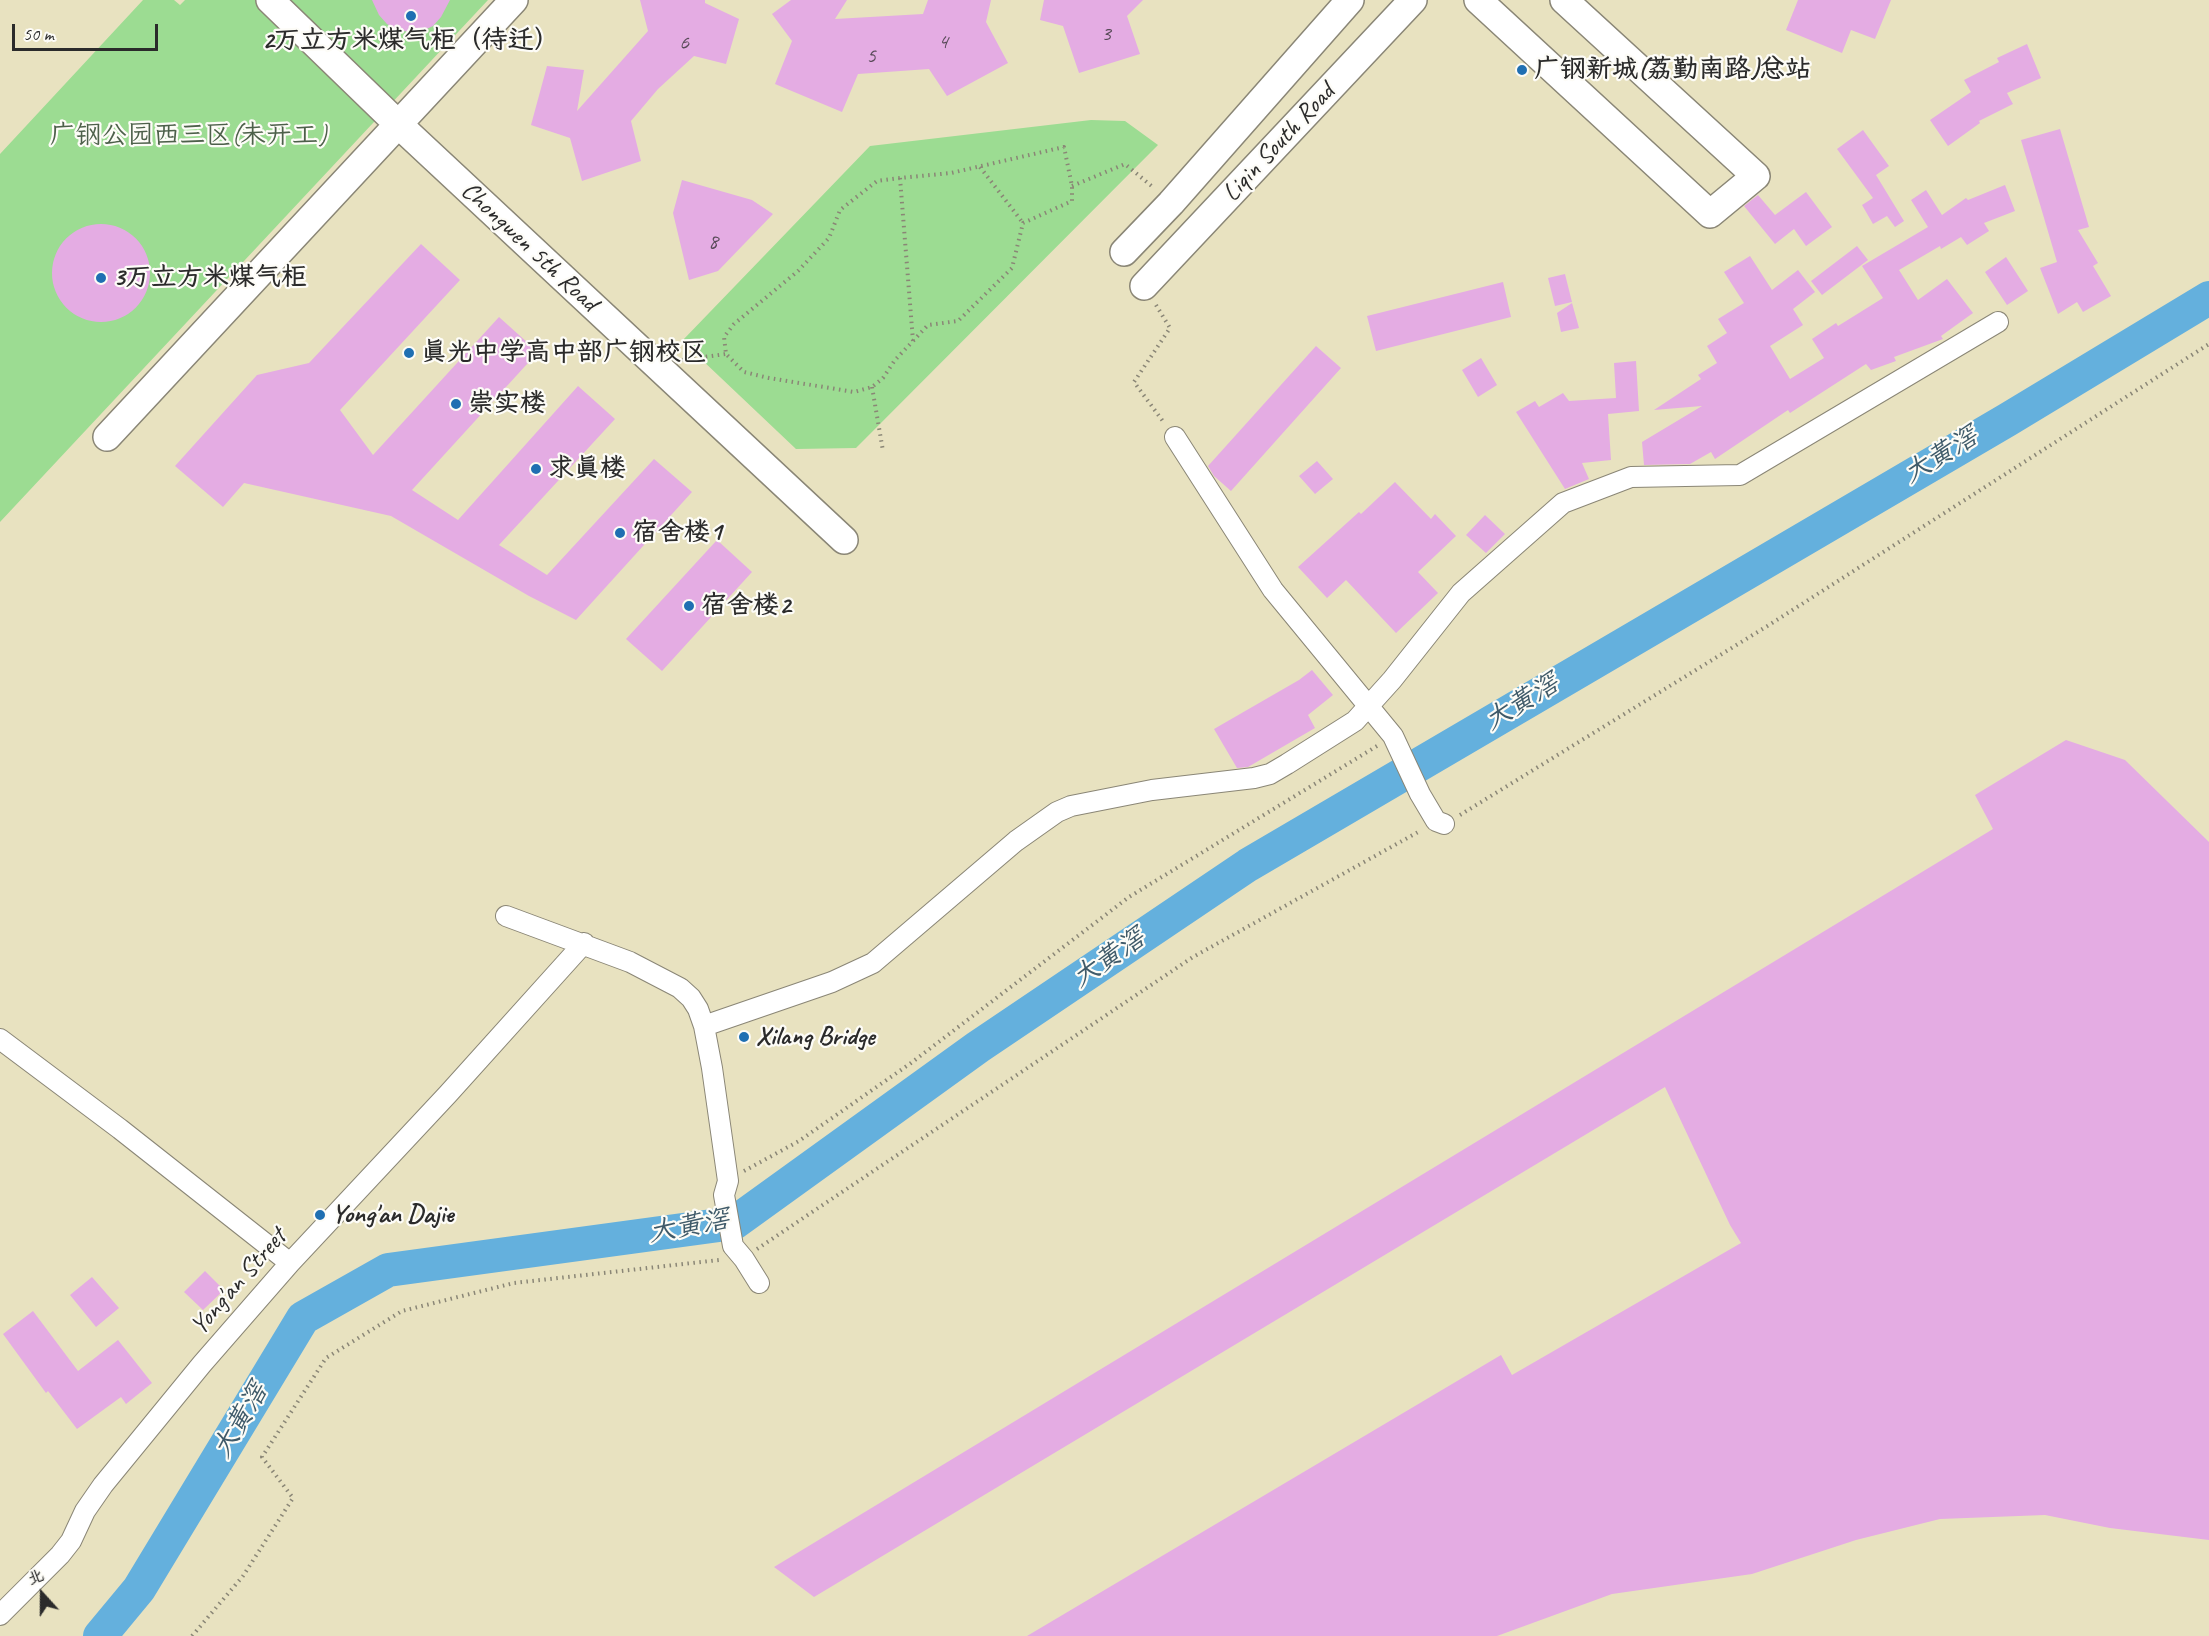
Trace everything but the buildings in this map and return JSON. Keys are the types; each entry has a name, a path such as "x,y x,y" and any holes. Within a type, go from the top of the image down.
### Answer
{"street":[{"name":"Chongwen 5th Road","path":"270,0 399,125 844,540"},
{"path":"107,437 514,0"},
{"path":"1323,29 1335,0"},
{"name":"Liqin South Road","path":"1124,252 1171,203 1350,0"},
{"name":"Liqin South Road","path":"1144,286 1413,0"},
{"path":"1478,0 1710,214 1756,176 1564,0"},
{"path":"704,1026 832,982 873,963 1016,841 1056,812 1101,799 1270,774 1355,721 1369,707 1461,593 1563,503 1630,477 1740,475 1998,322"},
{"path":"1175,437 1273,590 1393,736 1420,794 1440,823"},
{"path":"506,916 584,943 630,962 680,988 691,998 704,1026 726,1188 738,1252 759,1283"},
{"name":"Yong'an Street","path":"0,1615 60,1555 71,1541 84,1510 202,1364 290,1263 448,1094 584,943"},
{"path":"0,1039 120,1129 290,1263"}],"path":[{"path":"1064,147 1072,186 1072,201 1023,223 1012,268 958,321 928,325 895,360 883,378 872,387 854,393 769,378 744,372 726,354 724,336 734,324 798,271 829,238 840,210 877,181 951,173 1064,147"},
{"path":"1072,186 1125,164 1171,203"},
{"path":"980,167 1023,223"},
{"path":"900,178 913,341"},
{"path":"1144,286 1170,328 1134,382 1175,437"},
{"path":"192,1636 243,1576 293,1498 262,1456 326,1358 402,1311 514,1283 697,1261 738,1252 1193,957 1440,823 1779,618 2209,344"},
{"path":"681,360 726,354"},
{"path":"872,387 883,451"},
{"path":"726,1188 799,1141 911,1063 1129,897 1393,736"}],"green space":[{"name":"广钢公园西三区(未开工)","path":"143,0 174,0 180,5 185,0 488,0 0,522 0,154"},
{"path":"1091,120 1125,121 1158,145 856,448 796,449 682,341 870,146"}],"waterway":[{"name":"大黄滘","path":"100,1636 139,1589 303,1318 388,1270 734,1223 978,1047 1248,865 2007,420 2209,298"}],"place":[{"name":"2万立方米煤气柜（待迁）","path":"411,16"},
{"name":"广钢新城(荔勤南路)总站","path":"1522,70"},
{"name":"3万立方米煤气柜","path":"101,278"},
{"name":"真光中学高中部广钢校区","path":"409,353"},
{"name":"崇实楼","path":"456,404"},
{"name":"求真楼","path":"536,469"},
{"name":"宿舍楼1","path":"620,533"},
{"name":"宿舍楼2","path":"689,606"},
{"name":"Xilang Bridge","path":"744,1037"},
{"name":"Yong'an Dajie","path":"320,1215"}]}
